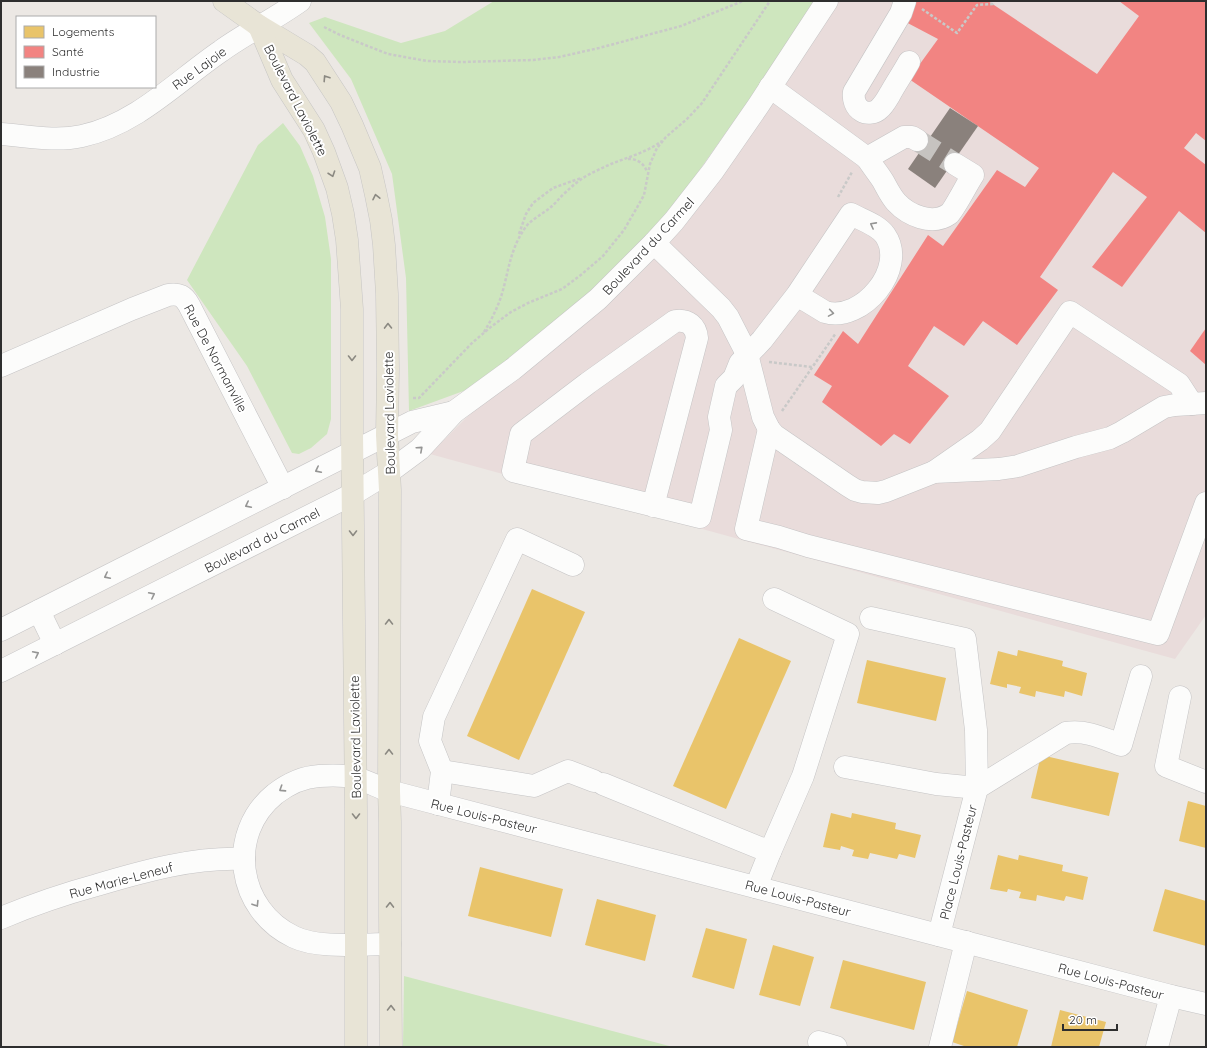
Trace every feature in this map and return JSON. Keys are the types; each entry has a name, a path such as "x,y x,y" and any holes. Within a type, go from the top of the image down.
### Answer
{"main road":[{"path":"224,1 259,26"},
{"name":"Boulevard Laviolette","path":"259,26 307,55 315,62 341,102 370,168 381,220 387,268 391,1047"},
{"name":"Boulevard Laviolette","path":"259,26 282,80 314,130 324,152 337,188 347,240 352,309 356,1047"}],"street":[{"name":"Rue Lajoie","path":"1,134 41,138 67,138 83,136 98,131 135,114 220,52 300,1"},
{"name":"Boulevard du Carmel","path":"1,671 353,494 389,472 420,449 454,412 514,369 583,313 603,295 654,243 701,187 770,88 827,1"},
{"path":"909,62 881,108 873,112 867,112 860,109 855,102 854,92 901,13 912,3"},
{"path":"770,88 840,138 859,165 884,182 890,194 901,206 917,216 934,219 949,214 973,174 955,164"},
{"path":"840,138 860,109"},
{"path":"859,165 904,137 912,137 917,140"},
{"path":"653,506 696,338 694,328 686,321 675,321 521,434 513,471 653,506 700,517 721,430 719,417 726,386 734,378 740,363 762,340 797,295 843,209 880,229 884,233 890,245 889,265 884,280 864,304 855,309 840,314 835,314 825,312 797,295"},
{"path":"654,243 725,313 747,354 762,411 769,429 774,435 855,490 870,493 886,491 934,472 971,447 990,431 1070,312 1179,384 1199,403"},
{"name":"Rue De Normanville","path":"1,366 139,306 168,295 180,295 189,305 283,488"},
{"path":"934,472 998,469 1018,466 1076,447 1110,438 1169,405 1199,403"},
{"name":"Boulevard du Carmel","path":"1,630 412,422 454,412"},
{"path":"769,429 746,529 1158,634 1206,502"},
{"path":"964,470 971,447"},
{"path":"438,804 442,771 430,741 434,717 517,539 572,565"},
{"path":"756,887 802,776 848,634 774,599"},
{"path":"39,611 55,644"},
{"name":"Place Louis-Pasteur","path":"871,618 965,639 976,730 977,788 939,936"},
{"path":"845,767 936,784 977,788 1066,733 1088,733 1121,745 1141,676"},
{"path":"1180,697 1166,766 1206,782"},
{"path":"442,771 534,786 568,771 770,852"},
{"path":"355,778 334,775 304,778 280,790 265,804 253,821 245,847 245,875 254,901 267,917 282,931 295,938 320,944 390,944"},
{"name":"Rue Louis-Pasteur","path":"355,778 389,791 939,936 1206,1004"},
{"name":"Rue Marie-Leneuf","path":"1,918 52,899 139,872 222,859 244,859"},
{"path":"940,1047 966,942"},
{"path":"1157,1047 1171,996"}],"path":[{"path":"324,27 388,54 427,62 533,60 566,56 681,26 743,1"},
{"path":"413,398 419,398 482,334 511,312 528,303 562,289 603,256 624,230 644,195 648,174 657,148 702,103 770,1"},
{"path":"912,3 957,33 977,5 993,4 992,1"},
{"path":"482,334 493,316 503,292 510,256 525,226 548,210 565,193 584,178 610,164 626,159 655,146 666,138"},
{"path":"626,159 637,160 645,167 648,174"},
{"path":"843,209 859,165"},
{"path":"519,237 526,214 533,204 553,188 584,178"},
{"path":"769,429 840,327 840,314"},
{"path":"747,354 763,362 812,367"}],"shaded area":[{"path":"831,1 1206,1 1206,615 1175,659 430,454 491,393 608,299"}],"green space":[{"path":"494,1 819,1 662,223 601,287 488,382 409,411 406,278 392,174 351,79 309,23 325,17 401,43 445,31"},
{"path":"283,123 300,146 313,176 325,217 331,259 331,419 327,434 311,448 299,454 292,453 247,366 187,280 258,145"},
{"path":"404,976 673,1047 403,1047"}],"building: Logements":[{"path":"532,589 585,612 519,760 467,736"},
{"path":"739,638 791,661 726,809 673,786"},
{"path":"1018,650 1063,661 1062,666 1087,673 1082,696 1065,691 1064,697 1036,691 1035,697 1019,693 1021,687 1007,684 1007,688 990,684 998,651 1017,656"},
{"path":"867,660 946,678 936,721 857,703"},
{"path":"1041,755 1119,773 1109,816 1031,798"},
{"path":"1188,801 1206,806 1206,848 1179,841"},
{"path":"831,813 851,818 852,813 896,823 895,829 921,835 915,858 899,854 897,859 870,853 868,859 852,856 854,850 841,846 840,850 823,847"},
{"path":"998,855 1018,860 1019,855 1063,865 1062,871 1088,877 1083,900 1066,896 1064,901 1037,895 1036,901 1019,898 1021,892 1008,889 1007,892 990,889"},
{"path":"480,867 563,889 551,937 468,916"},
{"path":"1165,889 1206,901 1206,946 1153,931"},
{"path":"597,899 656,915 645,961 585,945"},
{"path":"706,928 747,939 734,989 692,977"},
{"path":"773,945 814,957 800,1006 759,995"},
{"path":"843,960 926,982 914,1030 830,1008"},
{"path":"967,991 1028,1010 1017,1047 967,1047 952,1042"},
{"path":"1060,1010 1106,1022 1099,1047 1051,1047"}],"building: Santé":[{"path":"912,1 988,1 1097,74 1139,16 1119,1 1204,1 1206,3 1206,141 1196,133 1184,148 1206,165 1206,233 1179,211 1122,287 1092,267 1147,197 1113,172 1040,277 1058,290 1017,345 983,321 964,346 934,326 908,366 949,396 910,444 894,434 881,446 822,402 832,386 814,375 843,331 858,344 928,235 943,246 997,170 1025,187 1039,168 909,79 938,39 900,19"},
{"path":"1206,328 1206,365 1190,351"}],"building: Industrie":[{"path":"950,108 978,126 935,188 908,169"}],"tunnel":[{"path":"917,140 955,164"}]}
